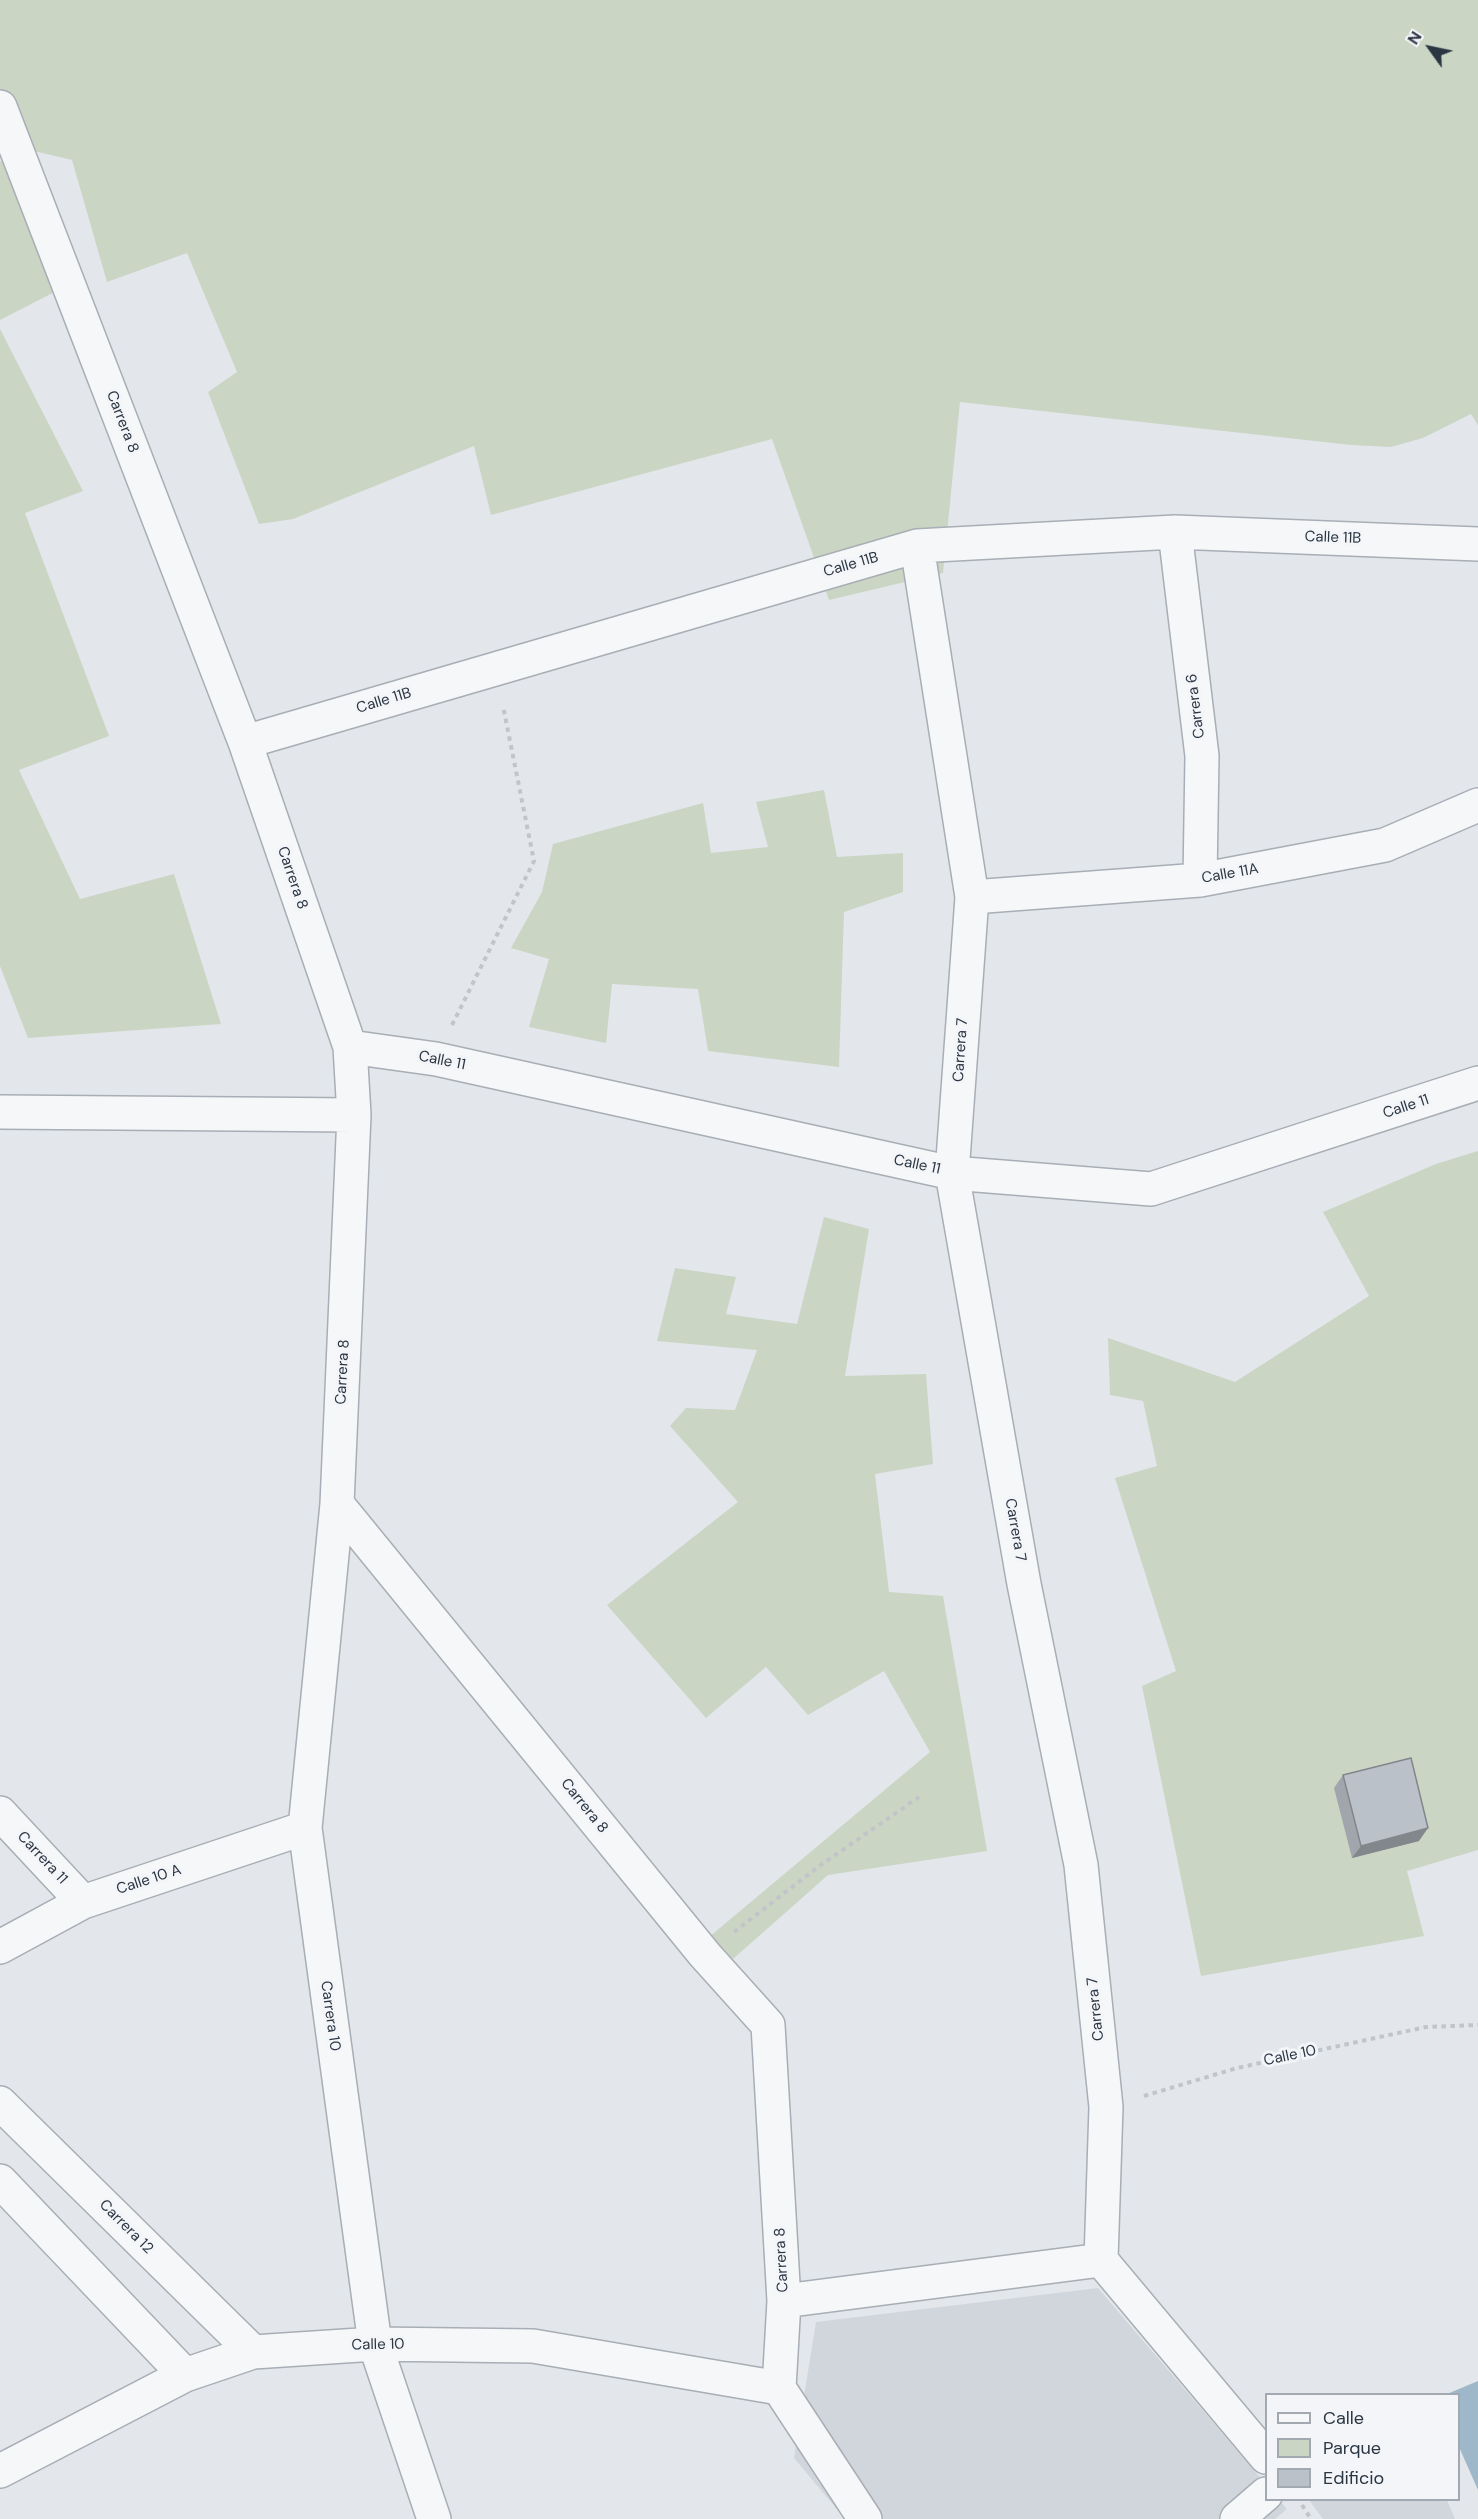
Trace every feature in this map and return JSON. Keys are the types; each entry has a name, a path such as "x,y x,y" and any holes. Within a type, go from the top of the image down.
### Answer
{"street":[{"name":"Carrera 8","path":"0,106 245,742 350,1047 354,1115 337,1504 705,1955 768,2025 784,2301 779,2388"},
{"name":"Calle 11B","path":"245,742 495,667 916,546 1175,532 1478,544"},
{"name":"Carrera 6","path":"1175,532 1202,756 1200,880"},
{"name":"Carrera 7","path":"916,546 972,897 952,1173 1024,1584 1081,1865 1106,2108 1101,2260"},
{"name":"Calle 11A","path":"972,897 1200,880 1385,845 1478,805"},
{"name":"Calle 11","path":"350,1047 436,1059 952,1173 1151,1189 1478,1083"},
{"path":"0,1112 354,1115"},
{"name":"Carrera 10","path":"337,1504 305,1828 375,2344 434,2519"},
{"name":"Carrera 11","path":"0,1814 83,1902"},
{"name":"Calle 10 A","path":"0,1947 83,1902 305,1828"},
{"name":"Carrera 12","path":"0,2103 253,2352"},
{"path":"0,2181 185,2375"},
{"path":"784,2301 1101,2260 1265,2456"},
{"name":"Calle 10","path":"0,2471 185,2375 253,2352 375,2344 533,2346 779,2388"},
{"path":"779,2388 865,2519"},
{"path":"1237,2519 1265,2495"}],"path":[{"path":"436,1059 534,861 495,667"},
{"path":"705,1955 818,1867 919,1797"},
{"name":"Calle 10","path":"1106,2108 1237,2068 1426,2027 1478,2025"},
{"path":"1299,2501 1311,2519"}],"shaded area":[{"path":"1098,2288 1265,2483 1265,2501 1280,2501 1287,2509 1275,2519 845,2519 794,2458 816,2322"},
{"path":"1310,2501 1447,2501 1455,2519 1323,2519"}],"green space":[{"path":"0,0 1478,0 1478,425 1471,414 1423,438 1391,447 1351,445 960,402 943,573 829,600 772,439 491,515 474,446 293,519 259,524 208,392 237,372 187,253 107,282 72,160 0,143"},
{"path":"0,161 41,176 76,281 0,320"},
{"path":"0,329 83,491 25,513 109,736 19,770 80,899 174,874 221,1024 28,1038 0,966"},
{"path":"824,790 837,857 903,853 903,892 844,912 839,1067 708,1051 698,989 612,984 606,1043 529,1027 549,959 511,948 542,892 553,844 703,803 711,853 768,847 756,802"},
{"path":"1478,1151 1478,1850 1407,1871 1424,1936 1201,1976 1142,1686 1176,1671 1115,1478 1157,1466 1143,1401 1110,1395 1108,1338 1235,1382 1369,1296 1323,1212 1436,1164"},
{"path":"824,1217 869,1229 845,1376 926,1374 933,1464 875,1474 889,1592 943,1596 987,1851 828,1875 733,1959 709,1937 930,1752 884,1671 808,1715 766,1667 706,1718 607,1605 738,1502 670,1426 686,1408 735,1410 757,1350 657,1341 675,1268 736,1277 726,1314 797,1324"}],"water":[{"path":"1478,2381 1478,2490 1460,2449 1460,2393 1449,2393"}],"building":[{"path":"1411,1758 1428,1828 1361,1846 1343,1775"}]}
